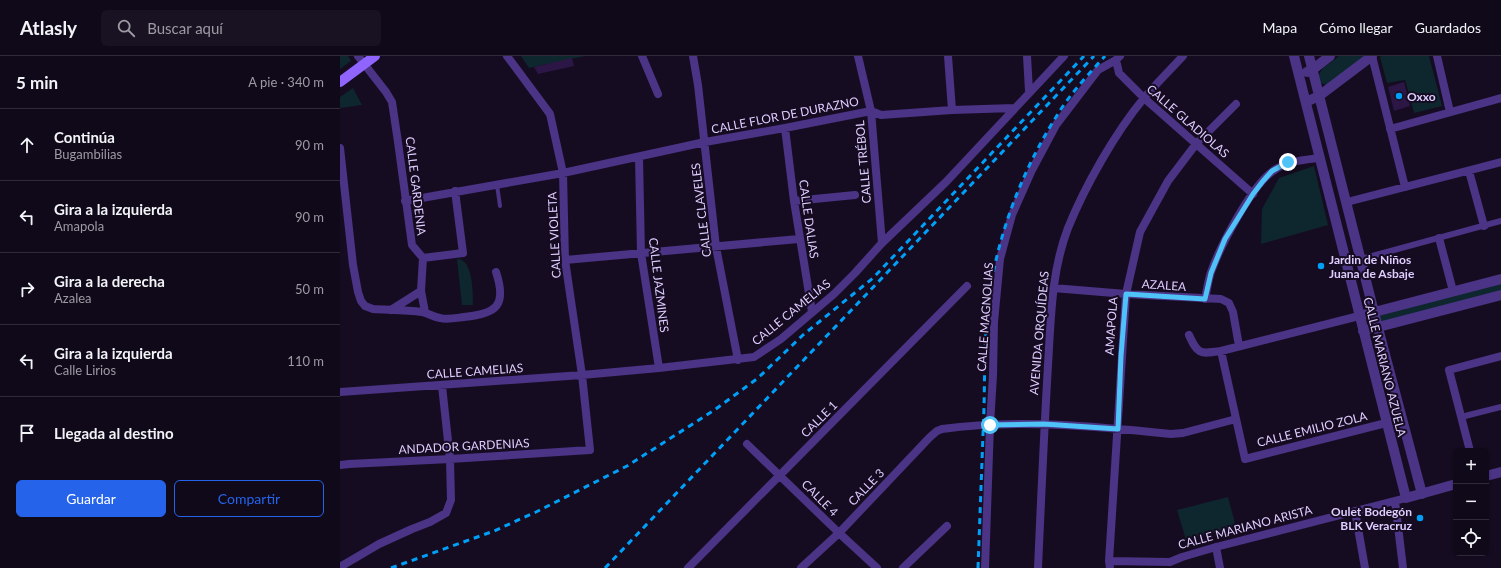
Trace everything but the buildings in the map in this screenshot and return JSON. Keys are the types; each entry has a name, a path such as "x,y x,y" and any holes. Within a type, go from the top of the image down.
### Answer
{"main road":[{"path":"340,82 361,60 375,56"}],"street":[{"name":"CALLE VIOLETA","path":"507,56 550,114 563,173 565,260 582,375 590,450"},
{"path":"642,56 658,94"},
{"name":"CALLE CLAVELES","path":"693,56 705,142 716,247 738,360"},
{"name":"CALLE TRÉBOL","path":"858,56 871,111 882,243"},
{"path":"948,56 952,110"},
{"path":"1027,56 1030,91"},
{"name":"CALLE CAMELIAS","path":"340,392 582,375 738,360 754,357 770,348 834,294 882,243 946,182 1064,56"},
{"name":"AVENIDA ORQUÍDEAS","path":"1038,568 1044,424 1053,288 1059,258 1068,229 1081,200 1116,136 1144,98 1183,56"},
{"name":"CALLE MARIANO AZUELA","path":"1294,56 1406,498"},
{"name":"CALLE MARIANO AZUELA","path":"1309,56 1422,494"},
{"path":"1299,75 1312,70 1330,56"},
{"path":"1306,102 1319,96 1372,56 1405,188"},
{"path":"1437,56 1450,112"},
{"name":"CALLE GLADIOLAS","path":"1118,58 1118,73 1144,98 1253,194"},
{"name":"CALLE MAGNOLIAS","path":"985,568 994,322 1000,259 1012,215 1032,170 1056,125 1098,70 1118,58"},
{"name":"CALLE GARDENIA","path":"361,60 392,102 412,245 423,258"},
{"path":"1390,129 1501,98"},
{"name":"AMAPOLA","path":"1110,564 1121,356 1126,294 1140,232 1168,181 1196,144 1236,104"},
{"name":"CALLE FLOR DE DURAZNO","path":"405,200 563,173 705,142 871,111 881,115 952,110 1014,108"},
{"name":"CALLE DALIAS","path":"785,128 794,201 812,312"},
{"path":"340,148 353,265 358,292 361,301 365,306 373,309 425,312 442,319 484,314 496,308 499,302 499,280 496,272"},
{"name":"CALLE JAZMINES","path":"639,157 641,253 658,368"},
{"path":"1205,299 1211,273 1225,239 1253,194 1272,171 1288,162 1319,158"},
{"path":"1347,202 1501,162"},
{"path":"1468,170 1484,226"},
{"path":"425,312 421,290 423,258 463,253 455,191"},
{"path":"794,201 855,195"},
{"path":"1361,259 1501,221"},
{"path":"1439,238 1453,291"},
{"path":"565,260 800,239"},
{"path":"1188,336 1195,348 1204,353 1221,351 1501,279"},
{"name":"CALLE 1","path":"688,568 967,286"},
{"name":"AZALEA","path":"1053,288 1221,300 1229,303 1233,312 1239,346"},
{"path":"391,310 421,290"},
{"path":"1363,331 1501,295"},
{"path":"1221,351 1236,419"},
{"path":"1469,448 1449,370 1501,356"},
{"path":"340,567 379,544 440,518 446,513 451,500 450,459 442,386"},
{"path":"1461,417 1501,407"},
{"name":"CALLE 3","path":"801,568 838,533 937,431 951,428 990,425 1044,424 1171,434 1183,433 1236,419"},
{"name":"CALLE EMILIO ZOLA","path":"1236,419 1245,459 1386,423"},
{"name":"CALLE 4","path":"747,444 781,475 838,533 877,568"},
{"name":"ANDADOR GARDENIAS","path":"340,465 590,450"},
{"path":"1489,475 1501,473"},
{"name":"CALLE MARIANO ARISTA","path":"1110,564 1170,562 1182,556 1453,487"},
{"path":"1395,501 1403,568"},
{"path":"1356,511 1365,568"},
{"path":"903,568 947,526"},
{"path":"1216,547 1220,568"}],"lane":[{"path":"497,184 500,206"}],"shaded area":[{"path":"340,56 348,56 351,61 340,69"},
{"path":"521,56 585,56 529,68"},
{"path":"1339,56 1364,56 1327,85 1320,83 1318,76 1323,68"},
{"path":"1381,56 1429,56 1442,106 1414,113 1405,80 1387,83"},
{"path":"353,88 362,105 340,108 340,97"},
{"path":"1314,166 1328,225 1261,244 1262,209 1279,178"},
{"path":"457,259 462,260 469,270 472,285 473,305 462,305"},
{"path":"1501,283 1501,291 1381,323 1379,315"},
{"path":"1228,497 1236,527 1186,540 1177,510"}],"railway":[{"path":"391,568 494,531 536,512 627,466 713,411 758,378 803,335 873,278 1084,56"},
{"path":"605,568 1094,56"},
{"path":"978,568 986,331 995,263 1015,198 1044,136 1079,85 1105,56"}],"place":[{"name":"Oxxo","path":"1399,96"},
{"name":"Jardin de Niños Juana de Asbaje","path":"1321,266"},
{"name":"Oulet Bodegón BLK Veracruz","path":"1420,518"}],"route":[{"path":"990,425 1044,424 1118,429 1121,356 1126,294 1205,299 1211,273 1225,239 1253,194 1263,181 1272,171 1288,162"}]}
